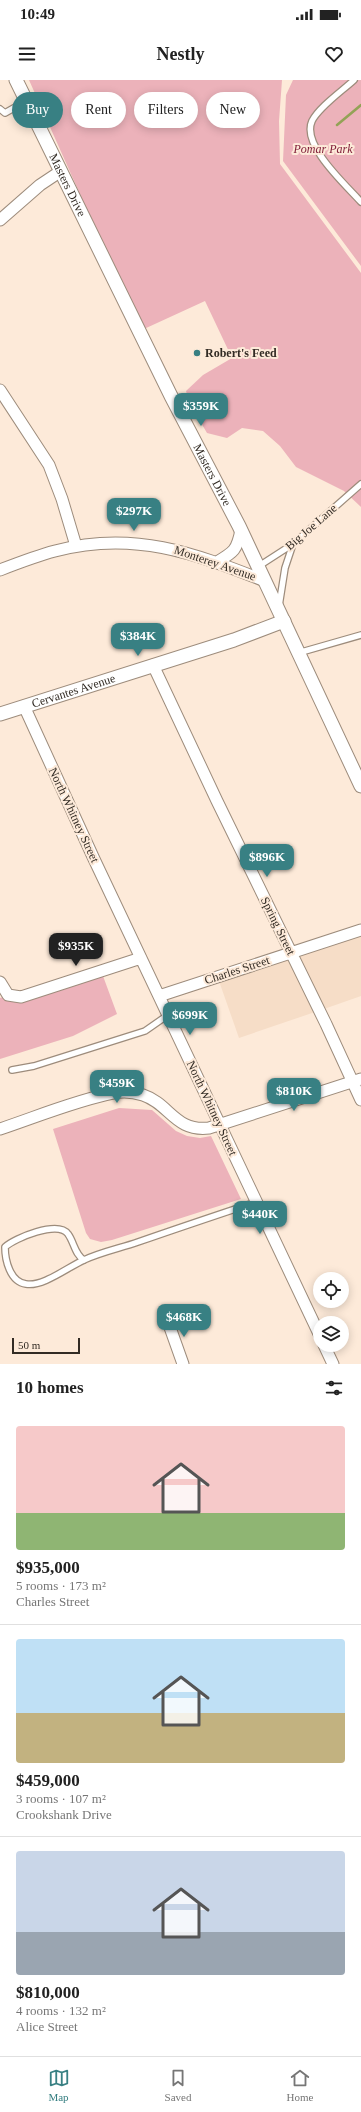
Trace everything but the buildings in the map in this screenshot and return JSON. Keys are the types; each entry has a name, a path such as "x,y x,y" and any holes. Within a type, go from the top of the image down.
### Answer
{"street":[{"name":"Masters Drive","path":"16,80 22,92"},
{"name":"Masters Drive","path":"40,128 171,396 266,581 298,653 361,786"},
{"path":"0,220 40,185 61,171"},
{"path":"0,390 49,466 62,499 76,546"},
{"path":"217,562 232,554 238,546 241,530"},
{"name":"Monterey Avenue","path":"0,570 44,554 76,546 101,543 137,543 175,549 217,562 266,581"},
{"name":"Cervantes Avenue","path":"0,714 234,640 281,615"},
{"name":"Spring Street","path":"154,665 217,801 356,1080 361,1100"},
{"name":"North Whitney Street","path":"24,706 141,958 313,1321"},
{"name":"Charles Street","path":"159,996 361,930"},
{"path":"0,982 4,991 13,997 21,997 141,958"},
{"path":"0,1129 121,1092 136,1093 150,1098 176,1120 186,1126 203,1129 220,1125 356,1080"},
{"path":"166,1318 183,1364"},
{"path":"327,1352 333,1364"}],"lane":[{"path":"354,80 319,112 312,121 310,132 312,143 320,155 361,202"},
{"path":"0,109 5,113 12,109"},
{"name":"Big Joe Lane","path":"258,566 293,544 361,484"},
{"path":"281,615 285,568 293,544"},
{"path":"298,653 361,635"},
{"path":"12,1070 34,1066 146,1031 168,1015"},
{"path":"84,1260 80,1257 68,1233 63,1230 51,1228 11,1241 6,1247 5,1258 10,1270 19,1282 36,1284 56,1276 84,1260 256,1202"}],"shaded area":[{"path":"361,935 361,996 324,1009 298,955"},
{"path":"289,958 315,1012 239,1038 219,981"}],"green space":[{"path":"29,80 282,80 279,121 280,164 361,273 361,507 344,491 296,467 280,446 263,431 242,428 227,438 207,433 190,404 186,391 203,375 232,358 205,301 144,329 108,257 50,128 63,128 63,92 34,92"},
{"name":"Pomar Park","path":"293,80 361,80 361,266 283,161 286,95"},
{"path":"103,976 117,1014 73,1036 0,1059 0,998 3,997 10,1001 23,1002"},
{"path":"119,1108 152,1110 176,1131 187,1136 200,1138 211,1136 241,1199 112,1240 101,1242 90,1239 86,1233 53,1129"}],"waterway":[{"path":"337,125 361,105"}],"place":[{"name":"Robert's Feed","path":"197,353"}]}
